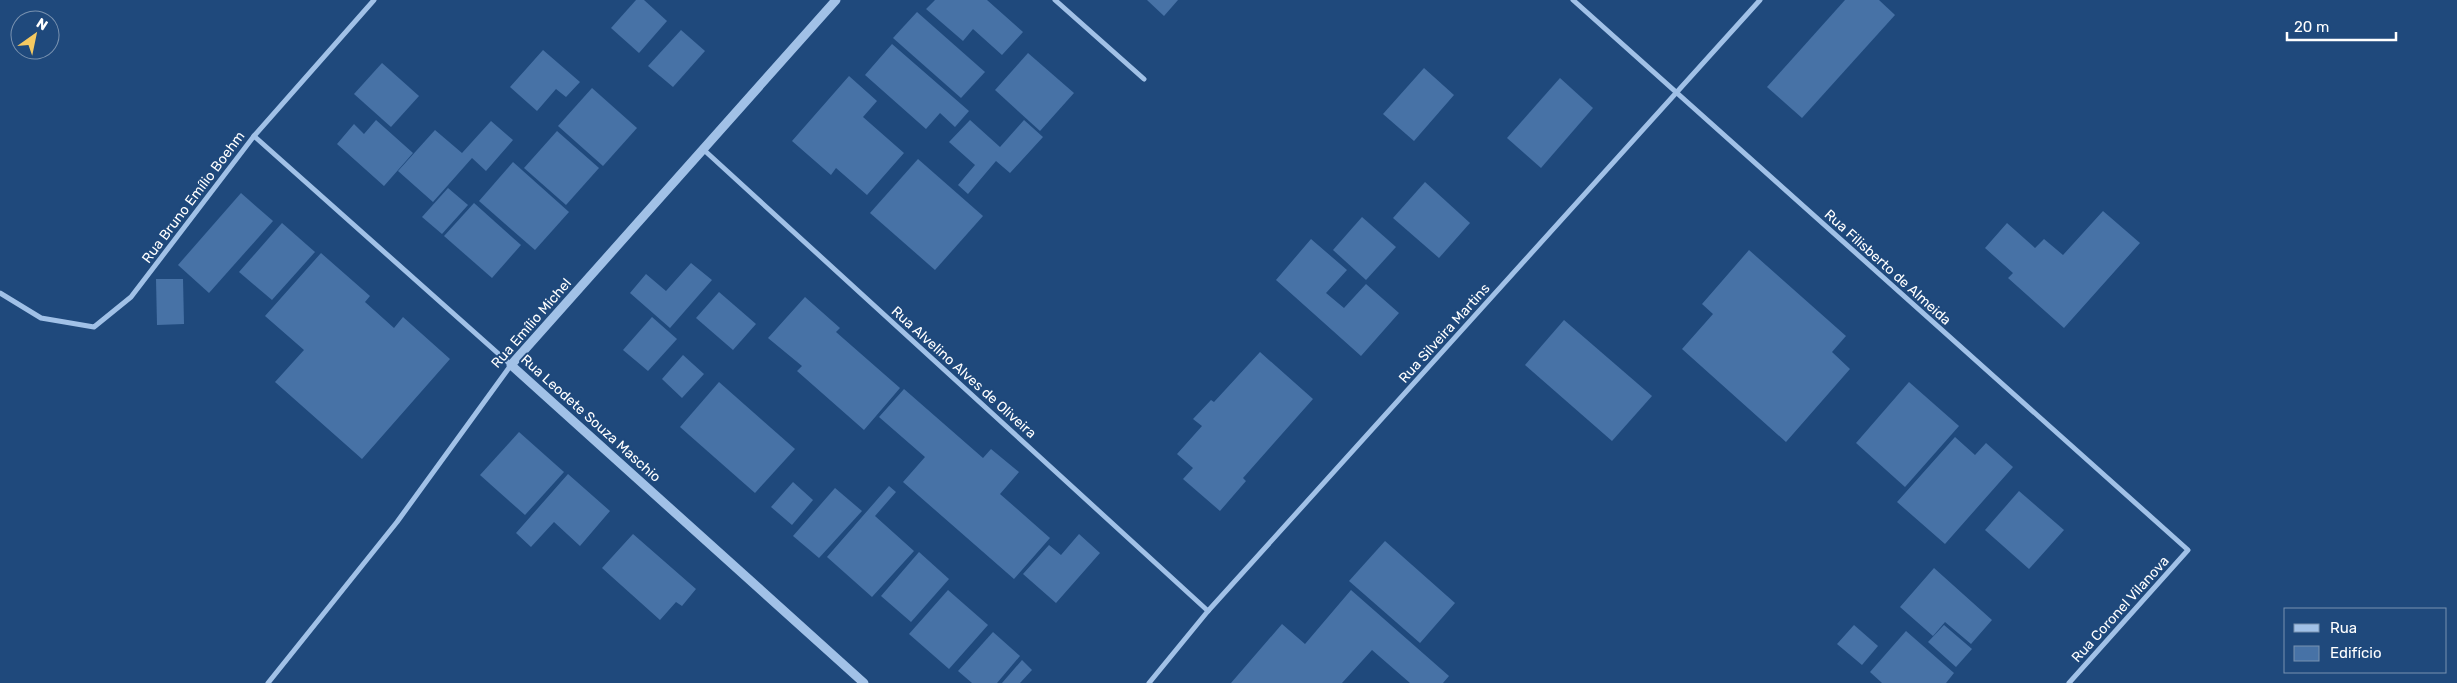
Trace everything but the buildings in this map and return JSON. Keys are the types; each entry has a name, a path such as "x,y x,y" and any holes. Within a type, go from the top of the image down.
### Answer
{"street":[{"name":"Rua Bruno Emílio Boehm","path":"0,293 41,318 94,327 131,297 254,136 374,0"},
{"name":"Rua Emílio Michel","path":"268,683 397,522 511,365 836,0"},
{"path":"1055,0 1144,79"},
{"name":"Rua Filisberto de Almeida","path":"1573,0 2188,550"},
{"name":"Rua Silveira Martins","path":"1148,683 1208,611 1760,0"},
{"name":"Rua Leodete Souza Maschio","path":"254,136 864,683"},
{"name":"Rua Alvelino Alves de Oliveira","path":"704,150 1208,611"},
{"name":"Rua Coronel Vilanova","path":"2069,683 2188,550"}]}
